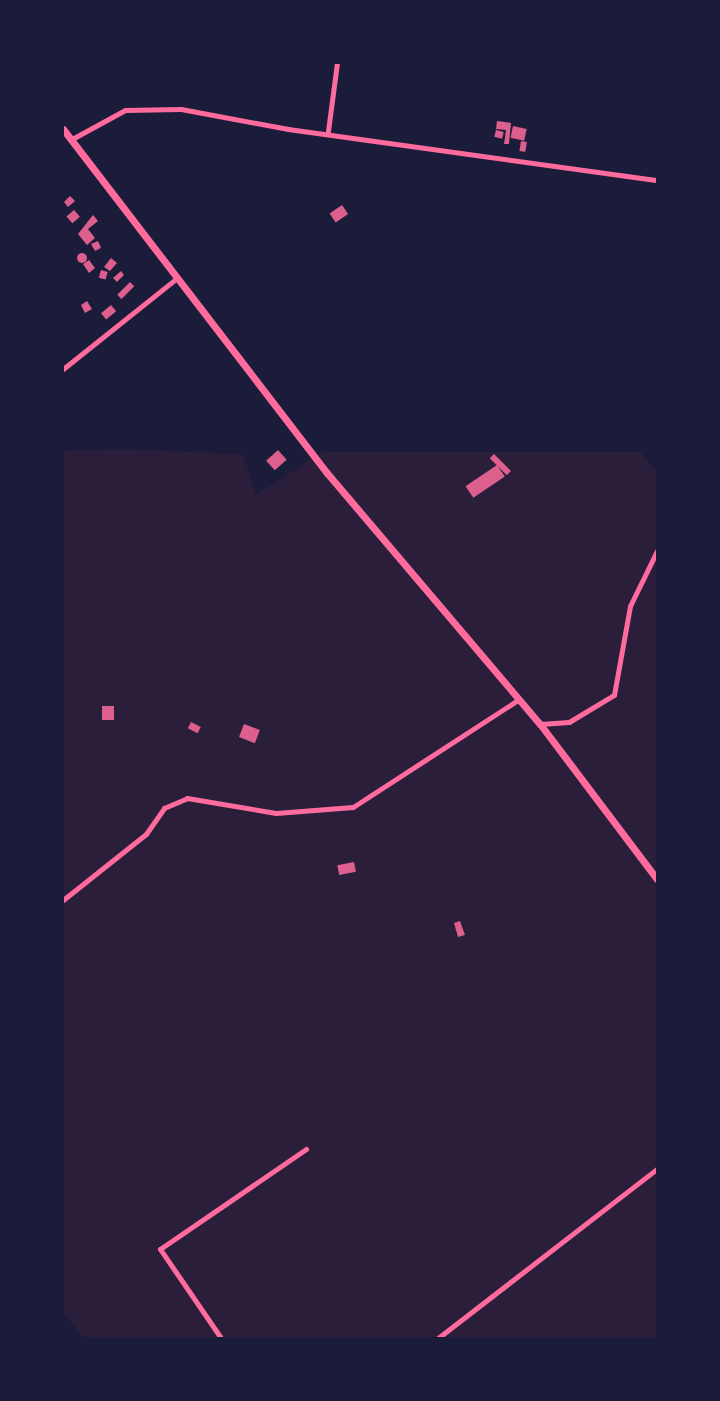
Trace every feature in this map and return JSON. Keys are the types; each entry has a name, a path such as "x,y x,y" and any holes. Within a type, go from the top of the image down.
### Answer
{"street":[{"path":"328,132 337,63"},
{"path":"72,139 124,110 181,109 657,180"},
{"path":"63,129 327,473 540,724 657,879"},
{"path":"63,369 177,278"},
{"path":"540,724 569,722 614,695 623,669 630,606 657,551"},
{"path":"63,900 91,873 118,859 146,834 164,808 179,801 276,813 353,807 519,699"},
{"path":"221,1338 160,1249 306,1149"},
{"path":"438,1338 657,1169"}],"shaded area":[{"path":"121,449 243,454 256,495 322,452 640,452 657,471 657,1338 84,1338 63,1313 63,451"}],"building":[{"path":"497,121 511,123 509,144 504,144 506,130 496,129"},
{"path":"513,126 527,129 524,141 511,138"},
{"path":"496,130 504,132 502,139 494,137"},
{"path":"521,141 527,142 525,152 519,151"},
{"path":"70,196 75,201 68,207 64,202"},
{"path":"342,205 348,214 336,223 330,213"},
{"path":"74,210 80,217 72,223 66,217"},
{"path":"93,215 98,221 88,229 95,238 87,245 78,234"},
{"path":"98,241 101,248 95,251 91,244"},
{"path":"82,253 87,258 82,263 77,258"},
{"path":"111,258 117,263 110,271 104,267"},
{"path":"89,260 95,268 89,273 83,264"},
{"path":"101,270 108,272 106,280 99,278"},
{"path":"121,271 124,275 117,282 113,278"},
{"path":"130,282 134,286 122,299 117,295"},
{"path":"87,301 92,309 85,313 81,305"},
{"path":"111,305 116,311 106,319 101,313"},
{"path":"278,450 287,460 275,470 266,461"},
{"path":"494,454 511,471 507,475 490,458"},
{"path":"497,465 505,477 473,498 465,486"},
{"path":"102,706 114,706 114,720 102,720"},
{"path":"191,722 201,727 198,733 188,728"},
{"path":"244,724 260,730 255,743 239,737"},
{"path":"354,862 356,872 339,875 337,865"},
{"path":"460,921 465,935 458,937 454,923"}]}
